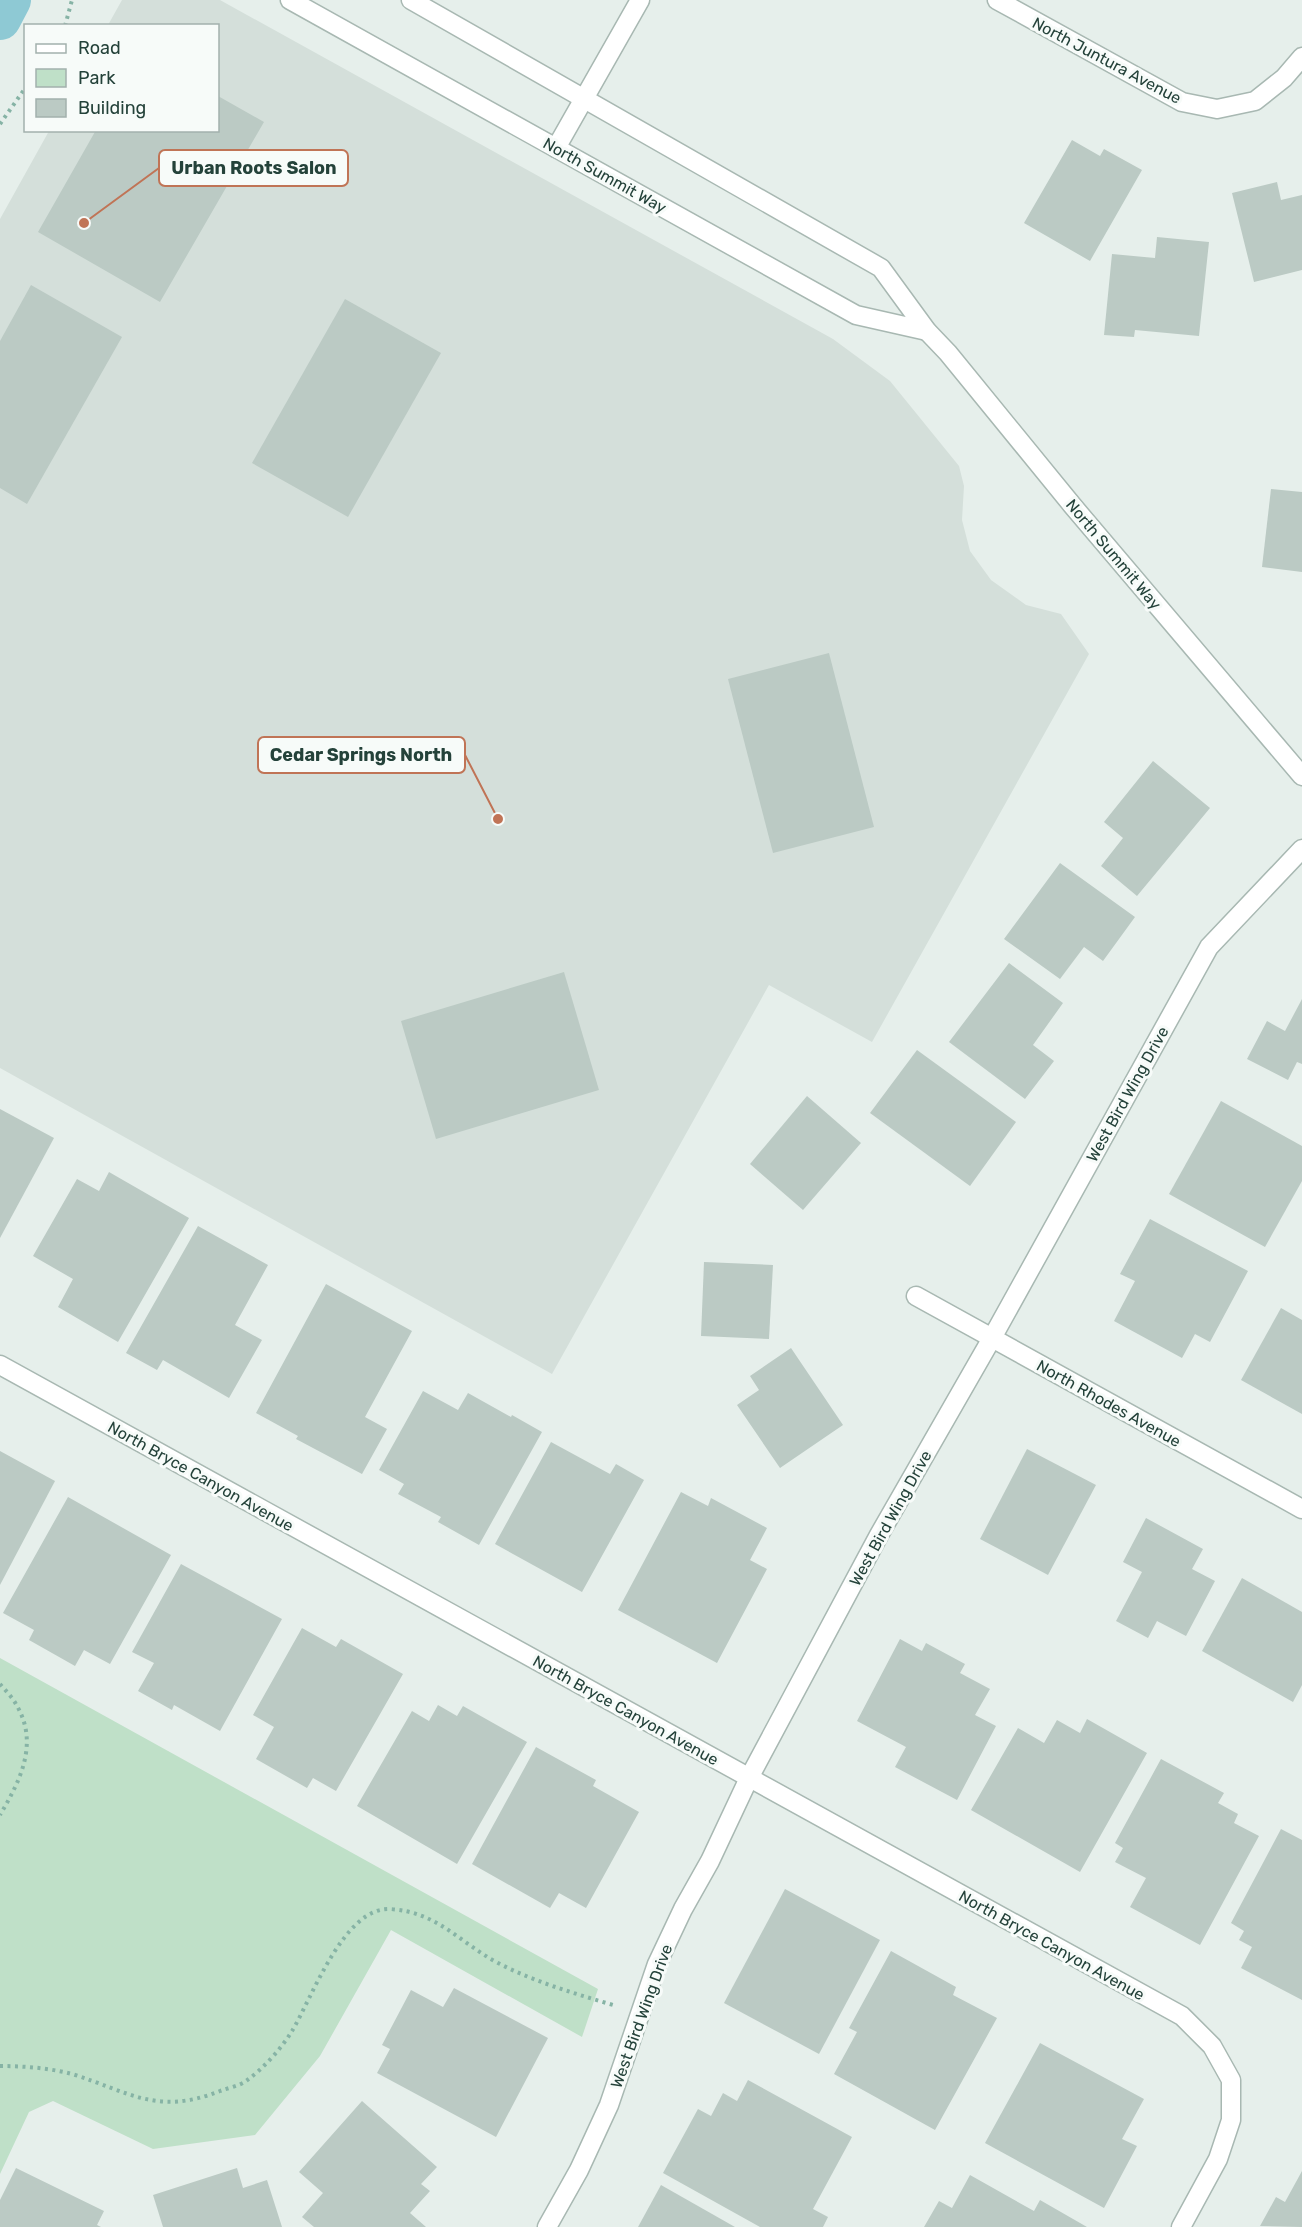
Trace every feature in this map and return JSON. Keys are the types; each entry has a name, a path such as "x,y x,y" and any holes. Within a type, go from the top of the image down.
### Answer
{"street":[{"name":"North Summit Way","path":"290,0 856,315 927,331"},
{"name":"North Summit Way","path":"411,0 881,268 927,331 948,353 1072,505 1302,776"},
{"path":"556,148 640,0"},
{"name":"North Juntura Avenue","path":"997,0 1182,102 1217,110 1256,101 1284,78 1302,57"},
{"name":"West Bird Wing Drive","path":"547,2227 579,2170 609,2105 661,1955 683,1909 710,1861 749,1778 879,1535 992,1338 1209,947 1302,849"},
{"name":"North Rhodes Avenue","path":"916,1296 1302,1509"},
{"name":"North Bryce Canyon Avenue","path":"0,1365 1182,2016 1212,2046 1231,2080 1231,2120 1218,2159 1180,2227"}],"path":[{"path":"66,24 72,0"},
{"path":"0,124 24,90"},
{"path":"0,1684 17,1705 27,1731 27,1758 16,1788 0,1815"},
{"path":"0,2066 29,2066 70,2074 144,2100 178,2103 210,2095 244,2082 270,2059 291,2033 343,1938 363,1918 387,1909 420,1914 454,1932 495,1962 537,1982 640,2013"}],"shaded area":[{"path":"122,0 220,0 833,339 890,381 959,466 964,486 962,520 970,551 991,580 1026,605 1061,614 1089,654 872,1042 769,985 552,1374 0,1068 0,219 48,132 219,132 219,24 109,24"}],"green space":[{"path":"0,1658 598,1989 582,2037 391,1930 320,2056 255,2135 153,2149 53,2101 29,2112 0,2174"}],"building":[{"path":"219,97 264,122 160,302 38,232 95,132 219,132"},
{"path":"1072,140 1100,156 1104,149 1142,170 1090,261 1024,223"},
{"path":"1277,182 1281,200 1302,195 1302,270 1254,282 1232,193"},
{"path":"1157,237 1209,242 1199,336 1135,330 1134,337 1104,335 1112,254 1155,258"},
{"path":"31,285 122,337 27,504 0,488 0,341"},
{"path":"345,299 441,353 348,517 252,463"},
{"path":"1271,489 1302,492 1302,572 1262,567"},
{"path":"829,653 874,827 773,853 728,679"},
{"path":"1153,761 1210,808 1137,896 1101,866 1123,838 1104,822"},
{"path":"1060,863 1135,917 1103,961 1084,947 1060,979 1004,939"},
{"path":"1009,963 1063,1003 1033,1045 1054,1061 1025,1099 949,1042"},
{"path":"564,972 599,1090 436,1139 401,1021"},
{"path":"1302,999 1302,1064 1297,1062 1288,1080 1247,1059 1267,1021 1285,1031"},
{"path":"917,1050 1016,1122 970,1186 870,1113"},
{"path":"807,1096 861,1143 803,1210 750,1164"},
{"path":"1221,1101 1302,1146 1302,1181 1265,1247 1169,1194"},
{"path":"0,1109 54,1138 0,1238"},
{"path":"109,1172 189,1218 118,1342 58,1307 73,1279 33,1256 77,1179 99,1191"},
{"path":"1150,1219 1248,1271 1210,1342 1195,1334 1182,1358 1114,1321 1135,1281 1120,1274"},
{"path":"198,1226 268,1265 235,1325 262,1340 229,1398 163,1360 157,1370 126,1353"},
{"path":"704,1262 773,1265 769,1339 701,1336"},
{"path":"326,1284 412,1331 365,1417 387,1429 362,1474 296,1439 298,1436 256,1413"},
{"path":"1281,1308 1302,1320 1302,1414 1241,1380"},
{"path":"791,1348 843,1425 780,1468 737,1405 759,1390 750,1376"},
{"path":"423,1391 458,1410 468,1393 542,1432 479,1545 438,1522 441,1517 398,1494 404,1484 379,1470"},
{"path":"551,1442 610,1474 616,1464 644,1480 582,1592 495,1544"},
{"path":"1027,1449 1096,1485 1048,1575 980,1539"},
{"path":"0,1451 55,1481 0,1585"},
{"path":"681,1492 708,1506 711,1498 767,1528 750,1560 767,1569 717,1663 618,1610"},
{"path":"68,1497 171,1555 110,1664 84,1650 75,1666 29,1640 34,1630 3,1613"},
{"path":"1146,1518 1203,1549 1192,1569 1215,1581 1186,1636 1157,1621 1148,1638 1116,1621 1142,1572 1123,1562"},
{"path":"181,1564 282,1619 220,1731 174,1705 172,1710 138,1691 154,1663 132,1652"},
{"path":"1242,1578 1302,1612 1302,1685 1293,1702 1202,1651"},
{"path":"302,1628 336,1647 341,1639 403,1674 336,1791 313,1778 307,1788 256,1759 274,1727 253,1715"},
{"path":"900,1639 922,1651 926,1643 965,1664 960,1673 990,1689 975,1715 996,1726 957,1800 895,1767 906,1747 857,1721"},
{"path":"438,1705 457,1716 463,1706 527,1742 457,1864 357,1806 412,1711 429,1721"},
{"path":"1087,1719 1147,1753 1080,1872 971,1810 1018,1728 1044,1743 1057,1720 1080,1733"},
{"path":"536,1747 596,1780 593,1786 639,1812 586,1908 559,1893 550,1908 472,1864"},
{"path":"1161,1759 1224,1793 1218,1803 1238,1814 1234,1823 1259,1836 1200,1945 1130,1907 1146,1878 1115,1862 1123,1848 1115,1843"},
{"path":"1281,1829 1302,1840 1302,2000 1241,1968 1252,1947 1239,1940 1244,1931 1231,1923"},
{"path":"785,1889 880,1940 819,2054 724,2003"},
{"path":"891,1951 956,1987 953,1995 997,2018 935,2130 834,2074 857,2032 849,2028"},
{"path":"454,1988 548,2038 496,2137 377,2073 390,2049 382,2045 411,1990 443,2007"},
{"path":"1040,2043 1144,2099 1122,2139 1137,2146 1104,2208 985,2143"},
{"path":"748,2080 852,2137 813,2209 828,2217 823,2227 760,2227 663,2173 698,2109 711,2116 723,2093 737,2101"},
{"path":"362,2101 437,2167 421,2184 430,2191 410,2213 426,2227 314,2227 302,2217 323,2193 299,2172"},
{"path":"16,2168 104,2211 97,2225 101,2227 0,2227 0,2200"},
{"path":"237,2168 243,2188 267,2180 282,2227 163,2227 153,2195"},
{"path":"1302,2171 1302,2227 1260,2226 1276,2197 1285,2202"},
{"path":"970,2175 1034,2211 1040,2200 1087,2227 924,2227 939,2201 952,2208"},
{"path":"661,2185 735,2227 638,2227"}],"waterway":[{"path":"0,19 10,0"}],"place":[{"name":"Urban Roots Salon","path":"84,223"},
{"name":"Cedar Springs North","path":"498,819"}]}
